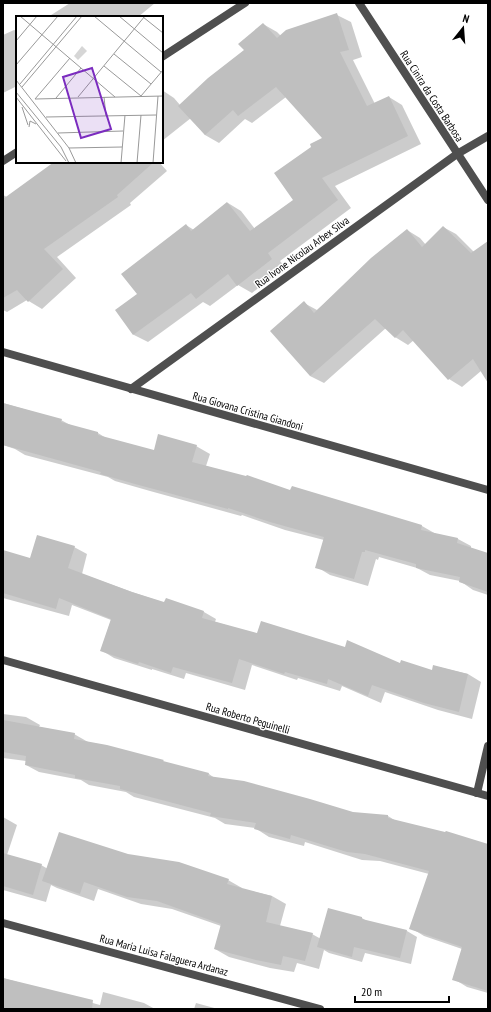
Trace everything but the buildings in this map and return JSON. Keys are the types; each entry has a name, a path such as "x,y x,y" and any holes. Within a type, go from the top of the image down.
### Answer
{"street":[{"path":"163,57 245,3"},
{"name":"Rua Cinira da Costa Barbosa","path":"359,3 488,200"},
{"name":"Rua Ivone Nicolau Arbex Silva","path":"131,389 457,154 488,136"},
{"path":"3,161 16,153"},
{"name":"Rua Giovana Cristina Giandoni","path":"3,352 488,490"},
{"name":"Rua Roberto Peguinelli","path":"3,660 488,796"},
{"path":"477,793 488,746"},
{"name":"Rua Maria Luisa Falaguera Ardanaz","path":"3,923 320,1009"}]}
